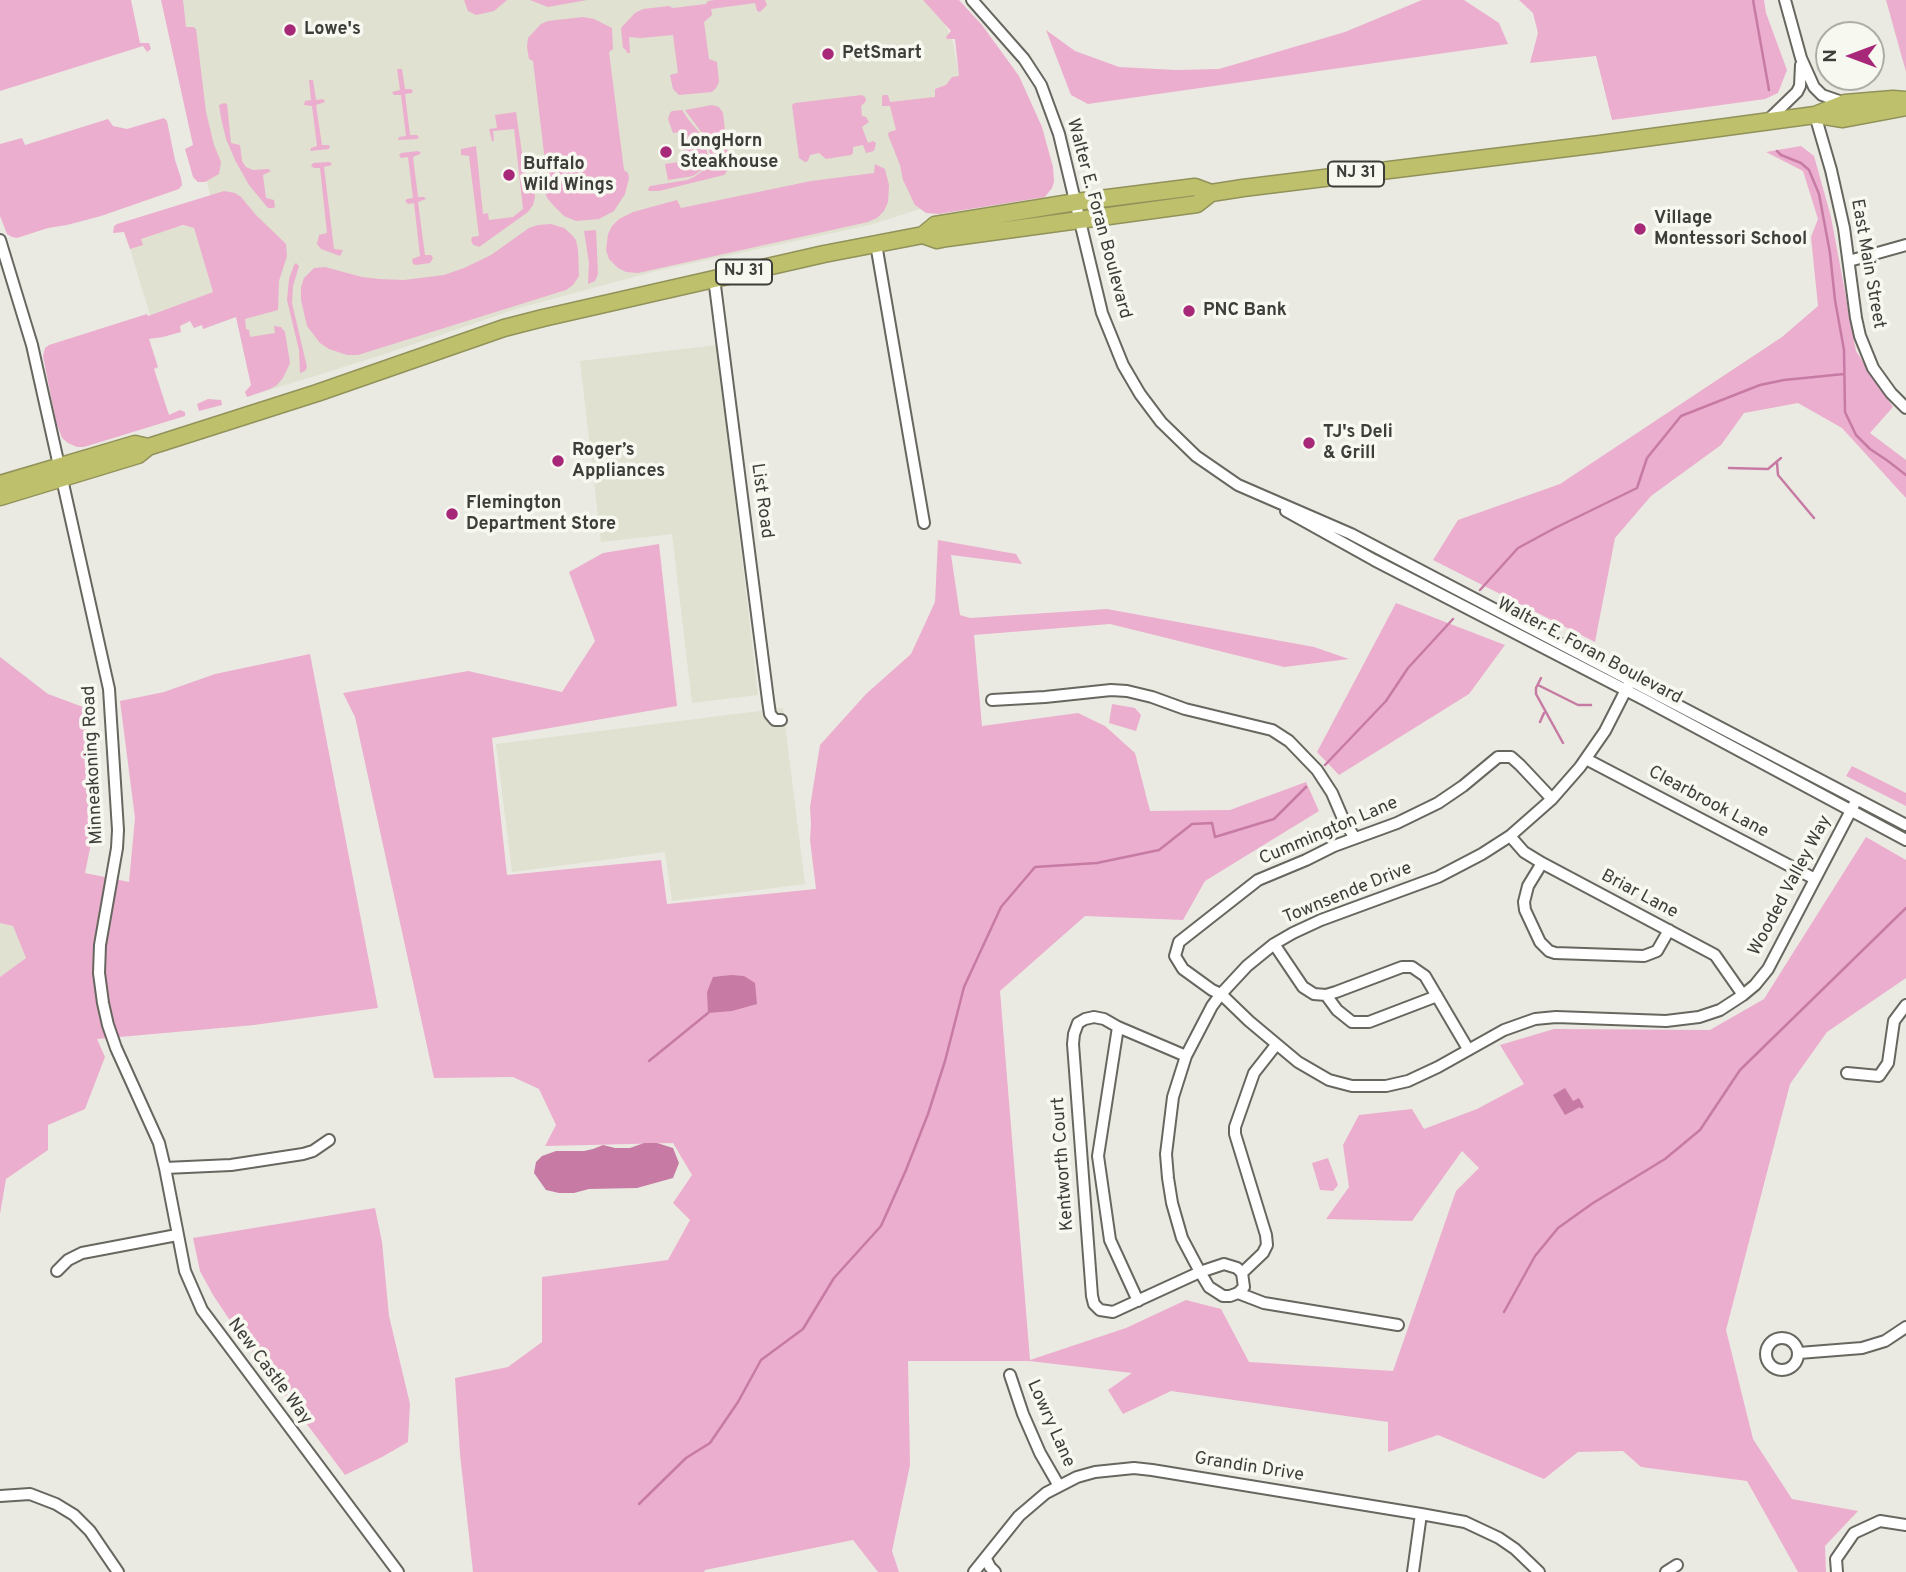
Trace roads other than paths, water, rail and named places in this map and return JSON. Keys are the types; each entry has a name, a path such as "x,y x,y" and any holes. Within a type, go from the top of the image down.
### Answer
{"highway":[{"name":"NJ 31","path":"0,497 135,444 148,447 305,397 504,328 588,306 923,235 935,225 1076,202 1195,187 1211,193 1766,122 1815,115 1845,103 1906,100"},
{"name":"NJ 31","path":"1815,115 1843,119 1906,107"},
{"name":"NJ 31","path":"923,235 937,240 1197,204 1211,193"},
{"name":"NJ 31","path":"0,484 61,472"}],"street":[{"name":"Walter E. Foran Boulevard","path":"971,0 1024,59 1041,85 1059,134 1102,313 1119,356 1140,394 1161,422 1195,455 1238,485 1330,537 1906,825"},
{"path":"1785,0 1810,80 1822,95 1845,103"},
{"path":"1766,122 1797,92 1802,75 1801,58"},
{"name":"East Main Street","path":"1815,115 1838,196 1856,318 1866,352 1882,383 1906,408"},
{"name":"Minneakoning Road","path":"0,240 29,334 107,677 111,705 118,830 100,945 99,973 103,1003 116,1048 159,1143 165,1168"},
{"path":"876,244 925,523"},
{"path":"1849,261 1906,246"},
{"name":"List Road","path":"715,278 768,700 771,714 775,720 781,720"},
{"name":"Walter E. Foran Boulevard","path":"1629,685 1906,840"},
{"name":"Townsende Drive","path":"1238,1293 1223,1296 1209,1287 1199,1272 1182,1238 1168,1178 1167,1142 1172,1097 1186,1056 1212,1006 1240,972 1274,944 1321,920 1438,877 1474,859 1510,836 1552,799 1586,759 1605,731 1629,685"},
{"path":"992,700 1127,691 1185,709 1274,731 1289,741 1317,770 1355,838"},
{"name":"Cummington Lane","path":"1221,994 1183,968 1175,956 1179,942 1258,880 1397,823 1438,803 1498,757 1511,757 1552,799"},
{"name":"Clearbrook Lane","path":"1586,759 1815,879"},
{"name":"Wooded Valley Way","path":"1221,994 1276,1045 1319,1075 1341,1084 1363,1087 1408,1081 1514,1025 1535,1019 1556,1017 1655,1021 1688,1019 1720,1010 1743,995 1768,969 1857,799"},
{"name":"Briar Lane","path":"1510,836 1524,852 1542,863 1715,955 1743,995"},
{"path":"1542,863 1528,887 1524,902 1540,942 1549,951 1644,956 1657,951 1669,930"},
{"path":"1274,944 1303,987 1314,994 1326,995 1402,967 1412,967 1425,976 1468,1049"},
{"path":"1326,995 1337,1010 1352,1022 1369,1022 1437,996"},
{"path":"1847,1073 1879,1076 1888,1063 1894,1021 1906,1005"},
{"name":"Kentworth Court","path":"1186,1056 1094,1017 1078,1023 1074,1034 1094,1304 1100,1310 1113,1312 1199,1272"},
{"path":"1118,1027 1098,1156 1110,1240 1138,1301"},
{"path":"1242,1273 1263,1253 1267,1245 1235,1127 1254,1073 1276,1045"},
{"path":"165,1168 231,1165 303,1154 329,1140"},
{"name":"New Castle Way","path":"165,1168 186,1271 202,1310 398,1572"},
{"path":"57,1271 68,1260 82,1253 177,1235"},
{"path":"1199,1272 1224,1264 1237,1268 1242,1273 1244,1287 1238,1293 1264,1303 1398,1325"},
{"path":"1799,1353 1862,1348 1885,1341 1906,1327"},
{"name":"Lowry Lane","path":"1010,1375 1040,1453 1059,1486"},
{"name":"Grandin Drive","path":"974,1572 1019,1517 1046,1493 1095,1472 1143,1469 1465,1522 1483,1529 1516,1549 1539,1572"},
{"path":"0,1496 30,1494 56,1504 74,1515 90,1531 118,1572"},
{"path":"1413,1572 1421,1514"},
{"path":"1837,1572 1836,1559 1854,1533 1880,1521 1906,1525"},
{"path":"986,1559 995,1572"},
{"path":"1666,1572 1677,1565"}],"waterway":[{"path":"1753,0 1769,90"},
{"path":"1777,151 1809,170 1819,194 1844,350 1845,412 1856,435 1870,449 1906,475"},
{"path":"1480,590 1518,548 1637,488 1647,458 1681,416 1760,385 1844,374"},
{"path":"1729,468 1768,469 1781,458"},
{"path":"1777,463 1778,475 1814,518"},
{"path":"1325,765 1386,701 1408,668 1453,619"},
{"path":"1541,678 1536,694 1563,743"},
{"path":"1538,685 1578,705 1591,705"},
{"path":"1540,722 1544,713"},
{"path":"639,1504 686,1458 710,1443 738,1402 761,1360 803,1329 834,1278 881,1226 928,1114 964,987 1001,907 1035,867 1097,863 1159,850 1192,824 1212,823 1215,837 1274,819 1306,787"},
{"path":"1504,1312 1535,1256 1558,1228 1665,1159 1700,1130 1740,1070 1906,908"},
{"path":"649,1061 708,1013"}],"place":[{"name":"Lowe's","path":"290,30"},
{"name":"PetSmart","path":"828,54"},
{"name":"LongHorn Steakhouse","path":"666,152"},
{"name":"Buffalo Wild Wings","path":"509,175"},
{"name":"Village Montessori School","path":"1640,229"},
{"name":"PNC Bank","path":"1189,311"},
{"name":"TJ's Deli & Grill","path":"1309,443"},
{"name":"Roger’s Appliances","path":"558,461"},
{"name":"Flemington Department Store","path":"452,514"}]}
